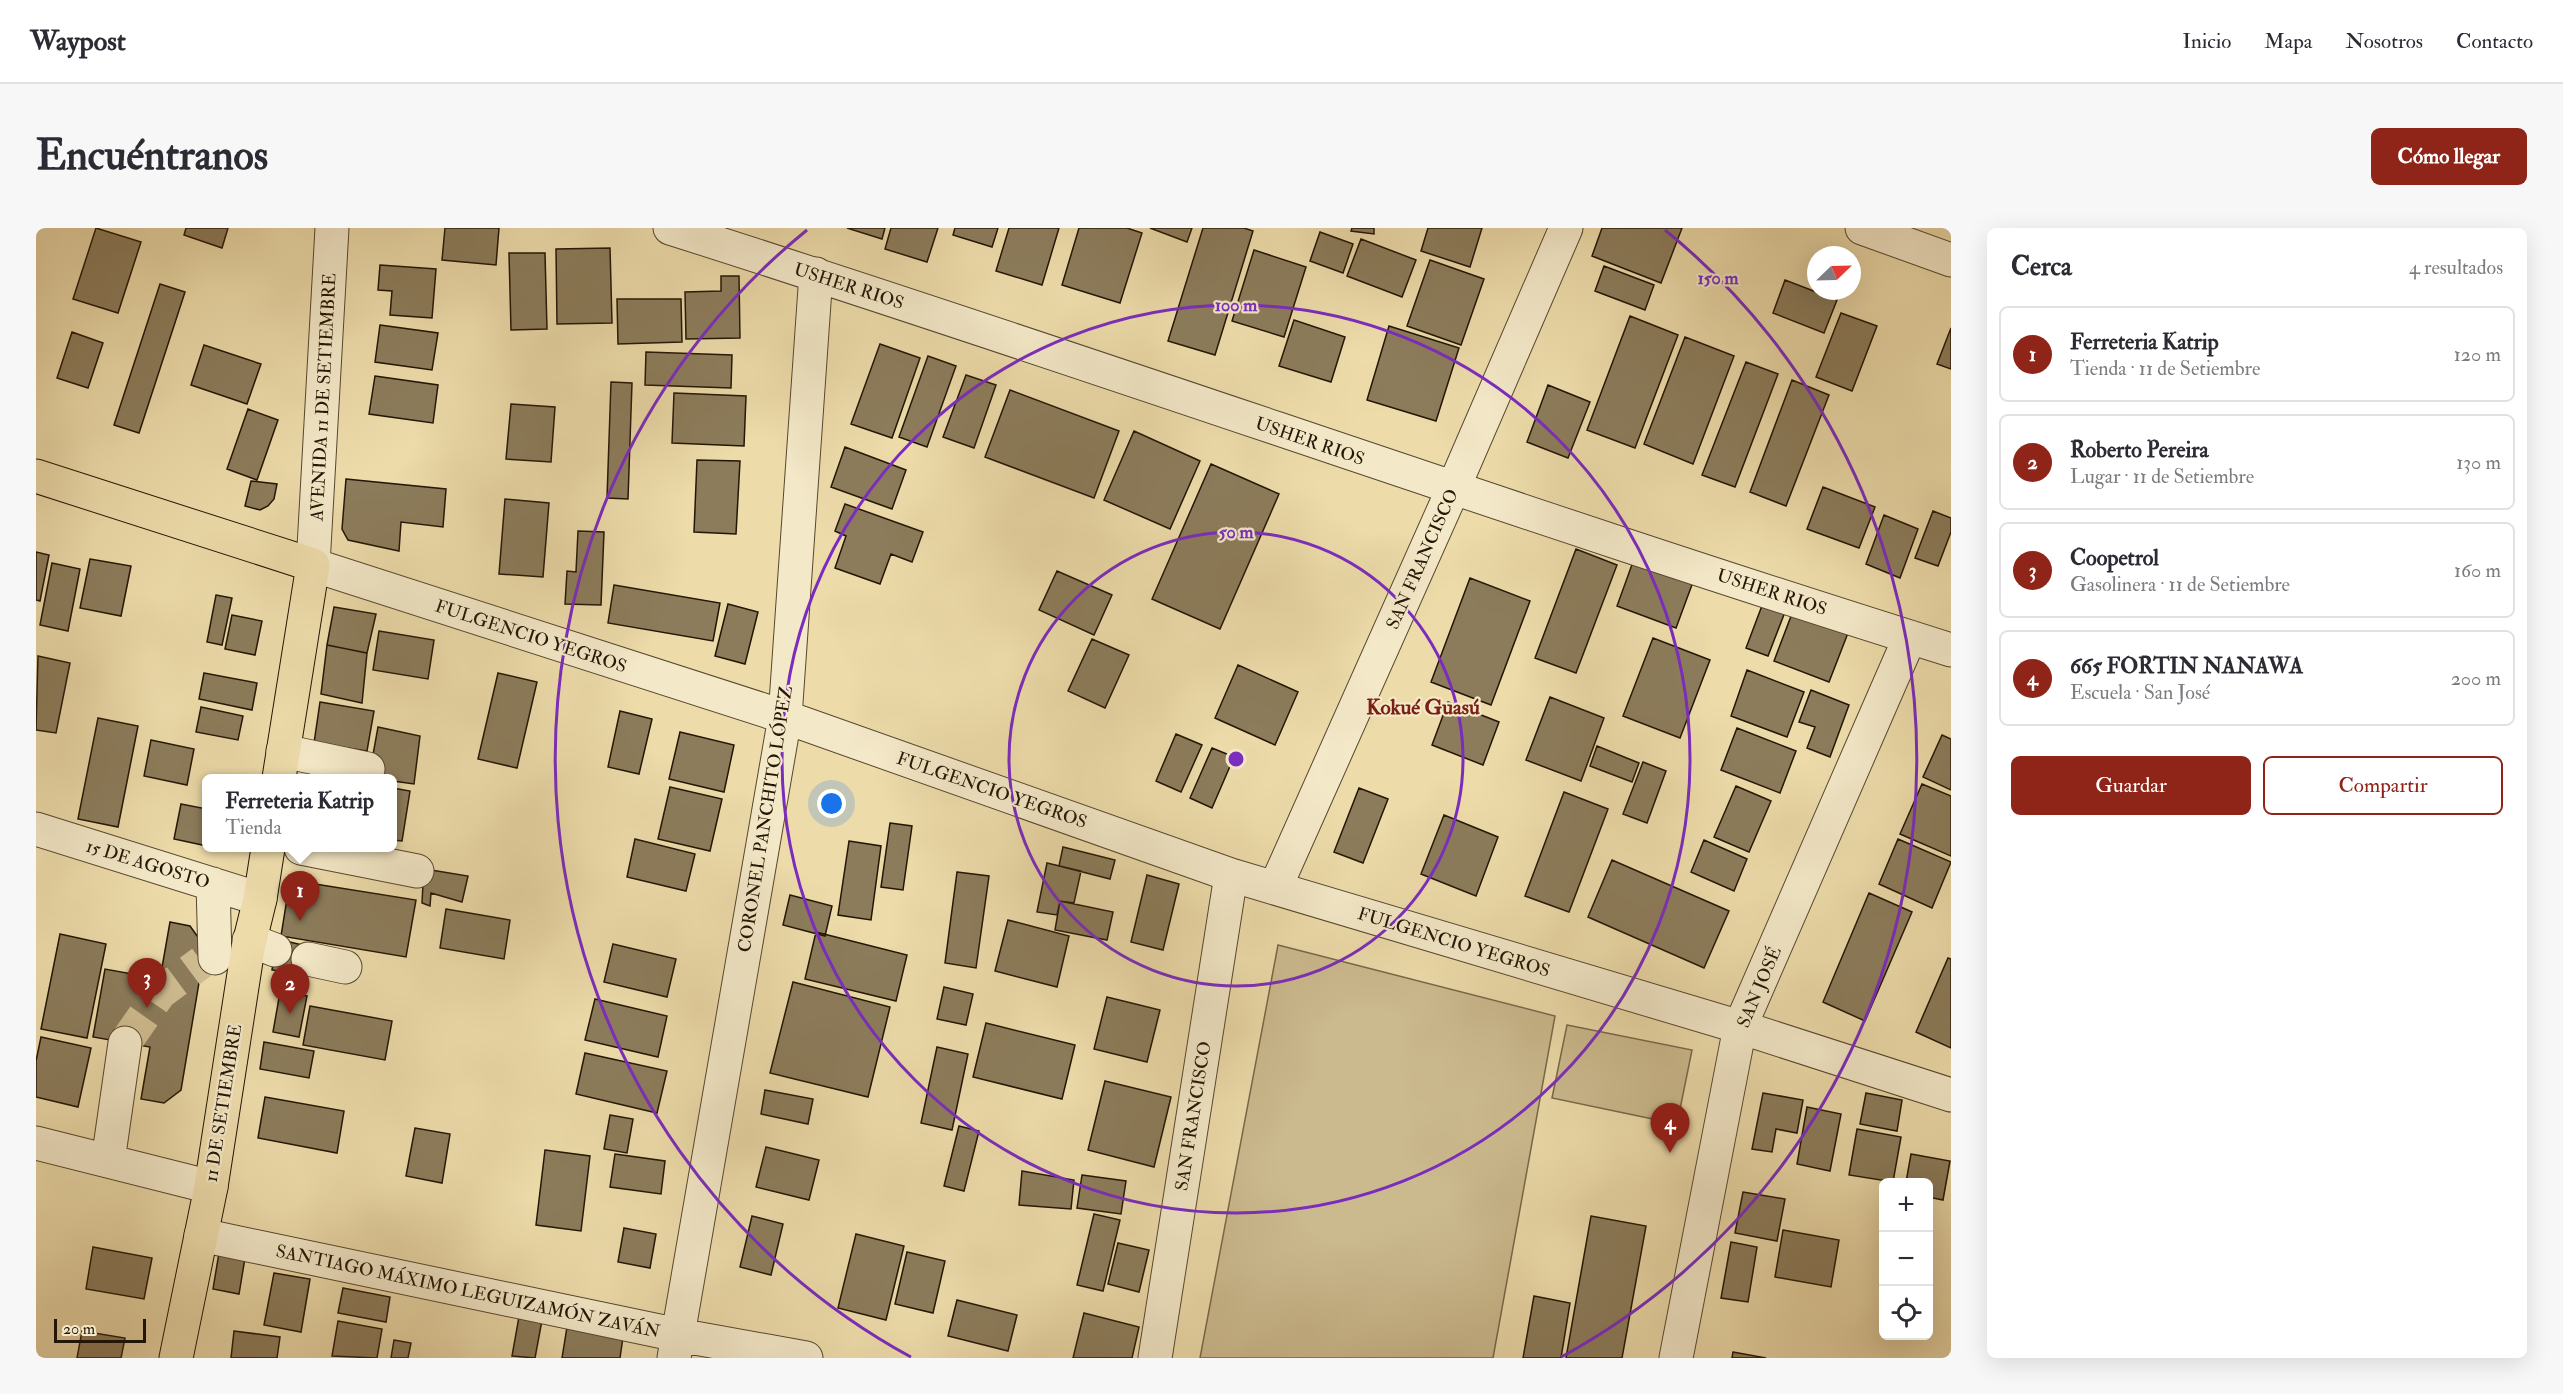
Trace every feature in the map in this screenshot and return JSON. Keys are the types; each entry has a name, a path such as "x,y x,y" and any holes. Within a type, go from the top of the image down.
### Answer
{"main road":[{"name":"FULGENCIO YEGROS","path":"36,476 313,565"},
{"path":"281,765 313,565"},
{"name":"11 DE SETIEMBRE","path":"176,1358 257,946 260,899 267,852"}],"street":[{"name":"AVENIDA 11 DE SETIEMBRE","path":"313,565 332,228"},
{"name":"USHER RIOS","path":"670,228 816,274 1453,489 1951,650"},
{"name":"SAN FRANCISCO","path":"1275,888 1453,489 1566,228"},
{"path":"1862,228 1951,260"},
{"name":"CORONEL PANCHITO LÓPEZ","path":"676,1347 785,717 816,274"},
{"name":"FULGENCIO YEGROS","path":"313,565 785,717 1231,875 1740,1027 1951,1095"},
{"name":"SAN JOSÉ","path":"1676,1358 1740,1027 1910,637"},
{"path":"281,765 368,769"},
{"name":"15 DE AGOSTO","path":"36,829 260,899"},
{"path":"321,852 417,871"},
{"name":"SAN FRANCISCO","path":"1155,1358 1231,875"},
{"path":"213,884 209,960 257,946"},
{"path":"308,959 345,967"},
{"path":"108,1161 125,1043"},
{"path":"36,1143 210,1187"},
{"name":"SANTIAGO MÁXIMO LEGUIZAMÓN ZAVÁN","path":"201,1235 676,1347 806,1358"}],"shaded area":[{"path":"1278,945 1555,1016 1493,1358 1200,1358"},
{"path":"1567,1025 1692,1050 1677,1124 1552,1098"}],"building":[{"path":"96,228 141,242 118,313 73,299"},
{"path":"186,228 228,228 222,248 184,235"},
{"path":"445,228 499,228 496,265 442,260"},
{"path":"847,228 885,228 882,239"},
{"path":"891,228 938,228 927,262 885,249"},
{"path":"955,228 998,228 992,247 953,235"},
{"path":"1009,228 1059,228 1042,285 996,271"},
{"path":"1079,228 1127,228 1142,233 1120,303 1062,285"},
{"path":"1150,228 1192,228 1187,242"},
{"path":"1203,228 1244,228 1253,231 1215,355 1168,341"},
{"path":"1352,228 1374,228 1374,234 1351,231"},
{"path":"1428,228 1482,228 1470,267 1421,251"},
{"path":"1602,228 1682,228 1661,283 1592,256"},
{"path":"1320,232 1353,244 1343,273 1310,261"},
{"path":"1361,239 1416,260 1402,297 1347,276"},
{"path":"610,248 612,323 557,324 556,249"},
{"path":"1254,250 1306,267 1284,337 1232,321"},
{"path":"509,253 545,253 547,329 511,330"},
{"path":"1430,260 1484,279 1461,345 1407,326"},
{"path":"380,265 436,269 432,318 390,315 392,291 378,290"},
{"path":"1604,266 1654,285 1645,310 1595,291"},
{"path":"721,276 739,276 740,338 686,339 685,292 721,291"},
{"path":"1785,280 1807,288 1807,300 1837,300 1824,333 1773,313"},
{"path":"160,284 185,292 139,433 114,425"},
{"path":"617,299 681,299 682,342 618,344"},
{"path":"1841,313 1877,326 1852,391 1816,377"},
{"path":"1630,316 1678,335 1635,448 1587,430"},
{"path":"1294,320 1345,337 1331,382 1279,366"},
{"path":"380,325 438,333 432,370 375,362"},
{"path":"1389,326 1459,348 1436,421 1367,400"},
{"path":"1951,328 1951,369 1937,364"},
{"path":"72,332 103,343 88,388 57,378"},
{"path":"1685,337 1734,356 1693,464 1644,444"},
{"path":"880,344 920,358 892,438 851,424"},
{"path":"204,345 261,364 247,404 191,385"},
{"path":"646,352 732,355 731,388 645,385"},
{"path":"928,356 956,366 927,447 899,437"},
{"path":"1746,362 1778,374 1735,487 1702,475"},
{"path":"966,375 996,385 974,448 943,437"},
{"path":"375,376 438,385 433,423 369,414"},
{"path":"1792,380 1829,395 1786,506 1750,492"},
{"path":"611,382 632,383 628,499 607,498"},
{"path":"1548,385 1590,402 1568,458 1527,442"},
{"path":"1010,390 1119,431 1094,498 985,457"},
{"path":"674,393 746,396 744,446 672,443"},
{"path":"511,404 555,407 551,462 506,459"},
{"path":"248,409 278,420 257,480 227,469"},
{"path":"1134,431 1200,461 1170,529 1104,500"},
{"path":"845,447 906,470 892,509 831,487"},
{"path":"697,460 740,461 736,534 694,532"},
{"path":"1211,464 1279,494 1220,629 1152,599"},
{"path":"346,479 446,489 443,527 401,522 399,551 348,540 342,529"},
{"path":"251,481 277,484 274,499 260,510 245,506"},
{"path":"1823,487 1875,507 1859,548 1807,529"},
{"path":"505,499 549,503 543,577 499,574"},
{"path":"845,504 923,532 912,562 891,554 880,584 835,568 846,536 835,531"},
{"path":"1933,511 1951,518 1951,532 1938,566 1915,558"},
{"path":"1884,515 1918,529 1900,578 1866,564"},
{"path":"578,531 604,532 601,605 565,604 567,571 576,572"},
{"path":"1576,549 1617,565 1576,673 1535,658"},
{"path":"36,552 49,555 40,601 36,600"},
{"path":"90,559 131,566 121,616 80,608"},
{"path":"1634,559 1693,582 1676,628 1617,606"},
{"path":"52,563 80,569 68,631 40,625"},
{"path":"1057,571 1112,595 1094,635 1039,610"},
{"path":"1470,578 1530,601 1491,705 1431,682"},
{"path":"614,585 720,603 713,641 608,623"},
{"path":"216,595 232,598 222,645 207,642"},
{"path":"1763,603 1785,612 1768,656 1746,648"},
{"path":"728,604 758,612 745,664 715,656"},
{"path":"334,607 376,614 367,653 327,645"},
{"path":"1793,611 1848,633 1829,682 1774,661"},
{"path":"232,615 262,621 255,655 225,649"},
{"path":"379,631 434,640 428,679 373,670"},
{"path":"1653,638 1710,660 1680,738 1623,716"},
{"path":"1092,639 1129,655 1105,708 1068,691"},
{"path":"327,645 367,653 362,703 321,694"},
{"path":"38,656 70,663 56,733 36,730"},
{"path":"1238,665 1298,692 1275,745 1215,718"},
{"path":"1747,670 1804,692 1787,737 1731,716"},
{"path":"204,673 257,683 252,710 199,699"},
{"path":"498,673 537,682 517,768 478,759"},
{"path":"1811,690 1849,705 1830,757 1807,748 1815,727 1799,722"},
{"path":"1550,697 1604,718 1581,781 1526,760"},
{"path":"320,702 374,711 367,751 314,743"},
{"path":"1448,702 1499,722 1483,765 1432,745"},
{"path":"201,707 243,716 238,740 196,732"},
{"path":"620,711 652,719 639,774 608,767"},
{"path":"98,718 138,726 118,827 78,819"},
{"path":"378,727 420,736 414,784 397,782 397,774 370,774"},
{"path":"1737,728 1796,751 1780,793 1721,770"},
{"path":"680,732 734,745 724,792 669,779"},
{"path":"1176,734 1202,745 1181,792 1156,781"},
{"path":"1942,735 1951,739 1951,790 1923,777"},
{"path":"151,740 194,749 187,785 144,776"},
{"path":"1597,746 1639,763 1632,782 1590,766"},
{"path":"1212,748 1234,757 1212,808 1190,798"},
{"path":"1643,762 1666,771 1647,823 1623,814"},
{"path":"1922,784 1951,796 1951,856 1900,834"},
{"path":"1736,786 1771,801 1749,852 1714,837"},
{"path":"670,787 722,799 710,851 658,839"},
{"path":"1359,788 1388,799 1363,863 1334,852"},
{"path":"397,789 410,791 402,841 397,840"},
{"path":"1564,792 1608,809 1569,912 1525,896"},
{"path":"181,804 202,808 202,845 174,839"},
{"path":"1444,815 1498,837 1476,896 1421,874"},
{"path":"890,823 912,826 903,890 881,887"},
{"path":"635,839 695,854 686,891 627,877"},
{"path":"1898,839 1951,862 1932,908 1879,884"},
{"path":"1704,840 1747,859 1734,891 1691,872"},
{"path":"849,841 881,846 871,920 838,915"},
{"path":"1063,847 1115,860 1110,879 1059,866"},
{"path":"1612,860 1729,911 1704,968 1588,917"},
{"path":"1047,863 1081,871 1074,903 1060,901 1057,915 1037,912"},
{"path":"431,870 468,876 462,902 431,893 430,906 422,903 423,884"},
{"path":"957,872 989,876 976,968 945,963"},
{"path":"1147,875 1179,884 1163,950 1131,942"},
{"path":"290,880 416,900 406,957 281,936"},
{"path":"1869,893 1912,912 1865,1021 1823,1002"},
{"path":"790,895 832,906 825,936 783,925"},
{"path":"1060,901 1113,912 1107,940 1055,930"},
{"path":"446,909 510,920 504,959 440,948"},
{"path":"1008,920 1069,936 1057,987 995,971"},
{"path":"170,922 190,926 205,947 181,1090 164,1103 141,1099 150,1047 93,1037 105,969 160,979"},
{"path":"816,932 907,955 896,1001 805,979"},
{"path":"60,934 106,944 87,1038 41,1029"},
{"path":"277,939 311,947 305,976 272,970"},
{"path":"613,944 676,959 667,997 604,982"},
{"path":"1948,958 1951,959 1951,1048 1916,1032"},
{"path":"793,982 890,1007 868,1097 770,1073"},
{"path":"944,987 973,994 966,1025 937,1019"},
{"path":"280,992 307,996 299,1037 273,1032"},
{"path":"1107,997 1160,1010 1147,1062 1094,1049"},
{"path":"595,999 667,1016 658,1057 585,1040"},
{"path":"310,1006 392,1021 385,1060 303,1045"},
{"path":"986,1023 1075,1045 1062,1099 973,1077"},
{"path":"41,1037 91,1048 78,1107 36,1097 36,1061"},
{"path":"264,1042 314,1051 309,1078 260,1069"},
{"path":"937,1047 968,1054 952,1130 921,1123"},
{"path":"585,1053 667,1071 657,1113 576,1094"},
{"path":"1105,1081 1171,1097 1154,1167 1088,1150"},
{"path":"765,1090 813,1099 808,1124 761,1114"},
{"path":"1763,1093 1803,1100 1797,1133 1776,1129 1772,1152 1752,1149"},
{"path":"1866,1093 1902,1100 1897,1131 1860,1124"},
{"path":"265,1097 344,1111 337,1153 258,1138"},
{"path":"1807,1107 1841,1114 1830,1171 1797,1164"},
{"path":"610,1115 633,1119 627,1153 604,1149"},
{"path":"959,1126 979,1131 964,1191 944,1186"},
{"path":"415,1128 450,1134 442,1183 406,1176"},
{"path":"1857,1129 1901,1137 1894,1178 1879,1180 1849,1175"},
{"path":"766,1147 819,1160 809,1200 756,1187"},
{"path":"545,1150 590,1156 581,1231 536,1225"},
{"path":"615,1154 665,1161 661,1194 610,1187"},
{"path":"1911,1154 1950,1161 1943,1200 1933,1198 1933,1178 1907,1178"},
{"path":"1022,1171 1074,1180 1071,1209 1019,1205"},
{"path":"1082,1175 1126,1181 1121,1214 1077,1208"},
{"path":"1743,1192 1785,1199 1777,1241 1735,1233"},
{"path":"1094,1214 1120,1220 1103,1291 1077,1285"},
{"path":"752,1216 783,1224 771,1275 740,1267"},
{"path":"1591,1216 1646,1226 1622,1358 1566,1358"},
{"path":"624,1228 656,1234 650,1268 618,1262"},
{"path":"1783,1230 1839,1240 1831,1287 1775,1277"},
{"path":"856,1234 904,1246 886,1320 838,1308"},
{"path":"1731,1242 1757,1247 1748,1302 1721,1298"},
{"path":"1118,1243 1149,1250 1139,1292 1108,1284"},
{"path":"93,1247 152,1258 144,1299 86,1289"},
{"path":"907,1252 945,1261 933,1313 895,1304"},
{"path":"219,1253 245,1258 239,1294 213,1289"},
{"path":"274,1273 310,1279 301,1332 264,1325"},
{"path":"343,1288 390,1297 386,1322 338,1313"},
{"path":"1534,1296 1570,1303 1561,1358 1523,1358"},
{"path":"957,1300 1017,1315 1008,1351 948,1336"},
{"path":"520,1311 543,1315 535,1358 512,1356"},
{"path":"1084,1313 1139,1327 1132,1358 1073,1358"},
{"path":"338,1321 382,1329 377,1358 332,1356"},
{"path":"567,1327 623,1337 620,1358 562,1358"},
{"path":"82,1331 125,1338 121,1358 77,1358"},
{"path":"234,1331 280,1337 277,1358 231,1358"},
{"path":"394,1340 411,1343 408,1358 391,1358"},
{"path":"1733,1352 1766,1358 1732,1358"}],"tunnel":[{"path":"125,1043 160,993 202,962"}],"place":[{"name":"Ferreteria Katrip","path":"300,921"},
{"name":"Coopetrol","path":"147,1008"},
{"name":"Roberto Pereira","path":"290,1014"},
{"name":"665 FORTIN NANAWA","path":"1670,1153"}],"district":[{"name":"Kokué Guasú","path":"1423,707"}]}
